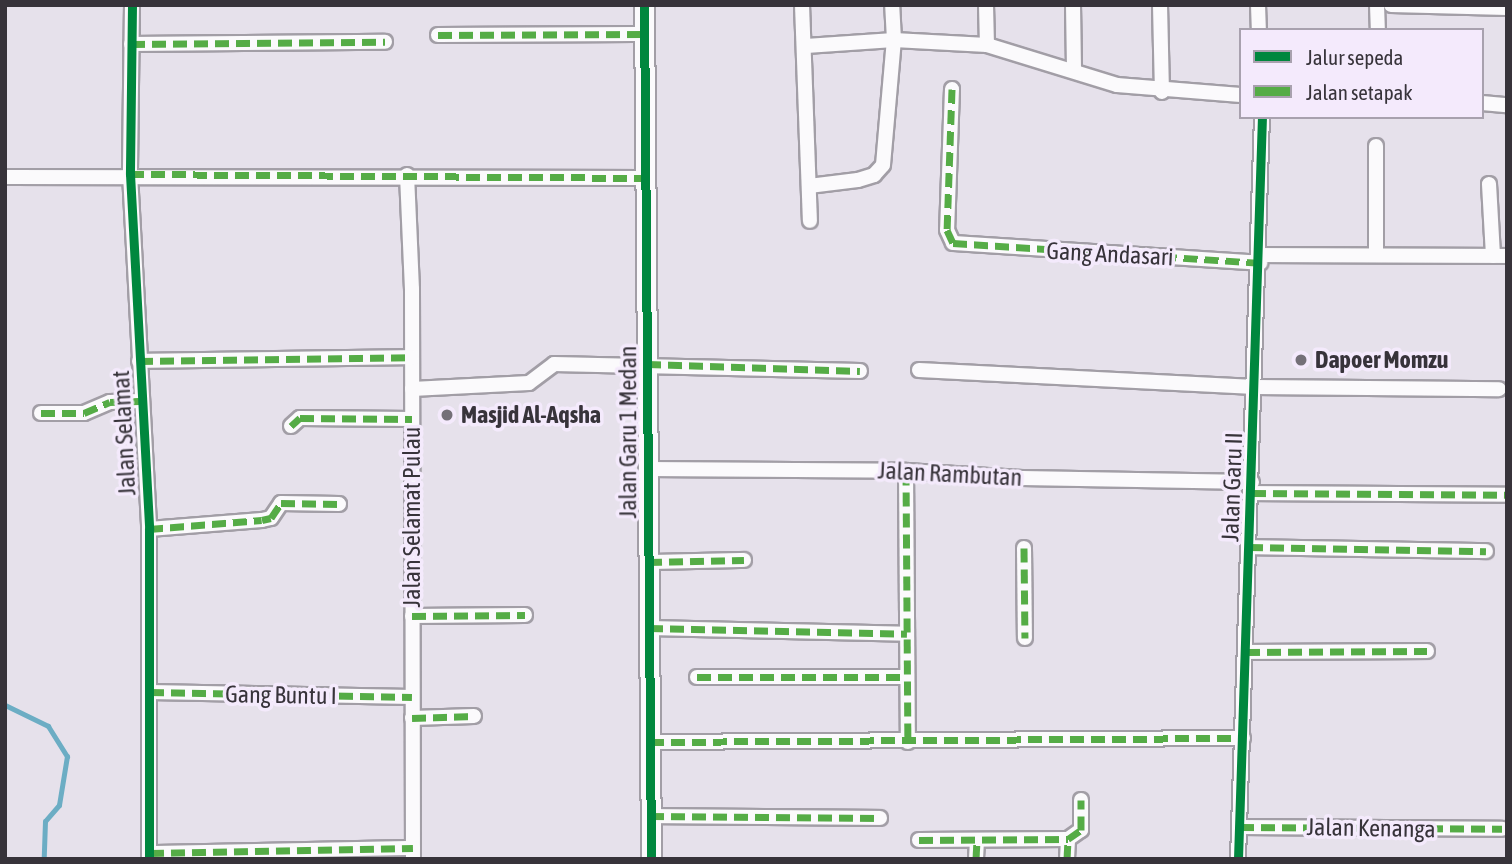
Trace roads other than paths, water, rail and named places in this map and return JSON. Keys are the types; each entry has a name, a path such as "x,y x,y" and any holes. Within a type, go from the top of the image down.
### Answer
{"street":[{"name":"Jalan Selamat","path":"132,5 130,174 139,401 149,529 149,856"},
{"name":"Jalan Garu 1 Medan","path":"644,5 651,859"},
{"path":"802,5 806,46 810,221"},
{"path":"809,186 858,180 874,175 883,166 894,40 892,5"},
{"path":"986,5 987,45"},
{"path":"1073,5 1074,70"},
{"path":"1160,5 1162,92"},
{"path":"1258,5 1259,28"},
{"path":"1377,5 1378,28"},
{"path":"1391,5 1507,8"},
{"path":"438,35 644,34"},
{"path":"806,46 894,40 987,45 1117,85 1162,92 1239,95"},
{"path":"131,44 385,42"},
{"name":"Gang Andasari","path":"951,89 947,230 953,243 1260,259 1376,254 1500,256"},
{"path":"1484,103 1507,105"},
{"name":"Jalan Garu II","path":"1238,859 1260,259 1262,119"},
{"path":"1376,146 1376,254"},
{"path":"5,177 130,174 646,178"},
{"name":"Jalan Selamat Pulau","path":"407,175 412,357 413,853"},
{"path":"1489,184 1500,256"},
{"path":"139,360 412,357"},
{"path":"412,389 529,383 554,364 647,364 860,371"},
{"path":"919,370 1255,387 1499,389"},
{"path":"41,413 84,413 110,402 139,401"},
{"path":"291,426 300,418 412,419"},
{"name":"Jalan Rambutan","path":"648,469 906,471 1023,478 1507,495"},
{"path":"906,471 908,742"},
{"path":"149,529 262,520 271,518 281,503 339,504"},
{"path":"1249,547 1486,551"},
{"path":"1024,548 1024,638"},
{"path":"648,562 744,560"},
{"path":"412,616 525,615"},
{"path":"649,628 907,634"},
{"path":"1246,652 1427,651"},
{"path":"697,677 908,677"},
{"name":"Gang Buntu I","path":"150,692 412,697"},
{"path":"412,718 474,716"},
{"path":"650,742 1243,738"},
{"path":"919,840 1068,839 1081,830 1081,800"},
{"path":"650,816 880,818"},
{"name":"Jalan Kenanga","path":"1240,827 1503,829"},
{"path":"1067,859 1068,839"},
{"path":"976,859 977,840"},
{"path":"149,856 413,853"}],"waterway":[{"path":"5,705 48,726 67,756 59,805 45,821 44,859"}],"place":[{"name":"Dapoer Momzu","path":"1301,360"},
{"name":"Masjid Al-Aqsha","path":"447,415"}]}
